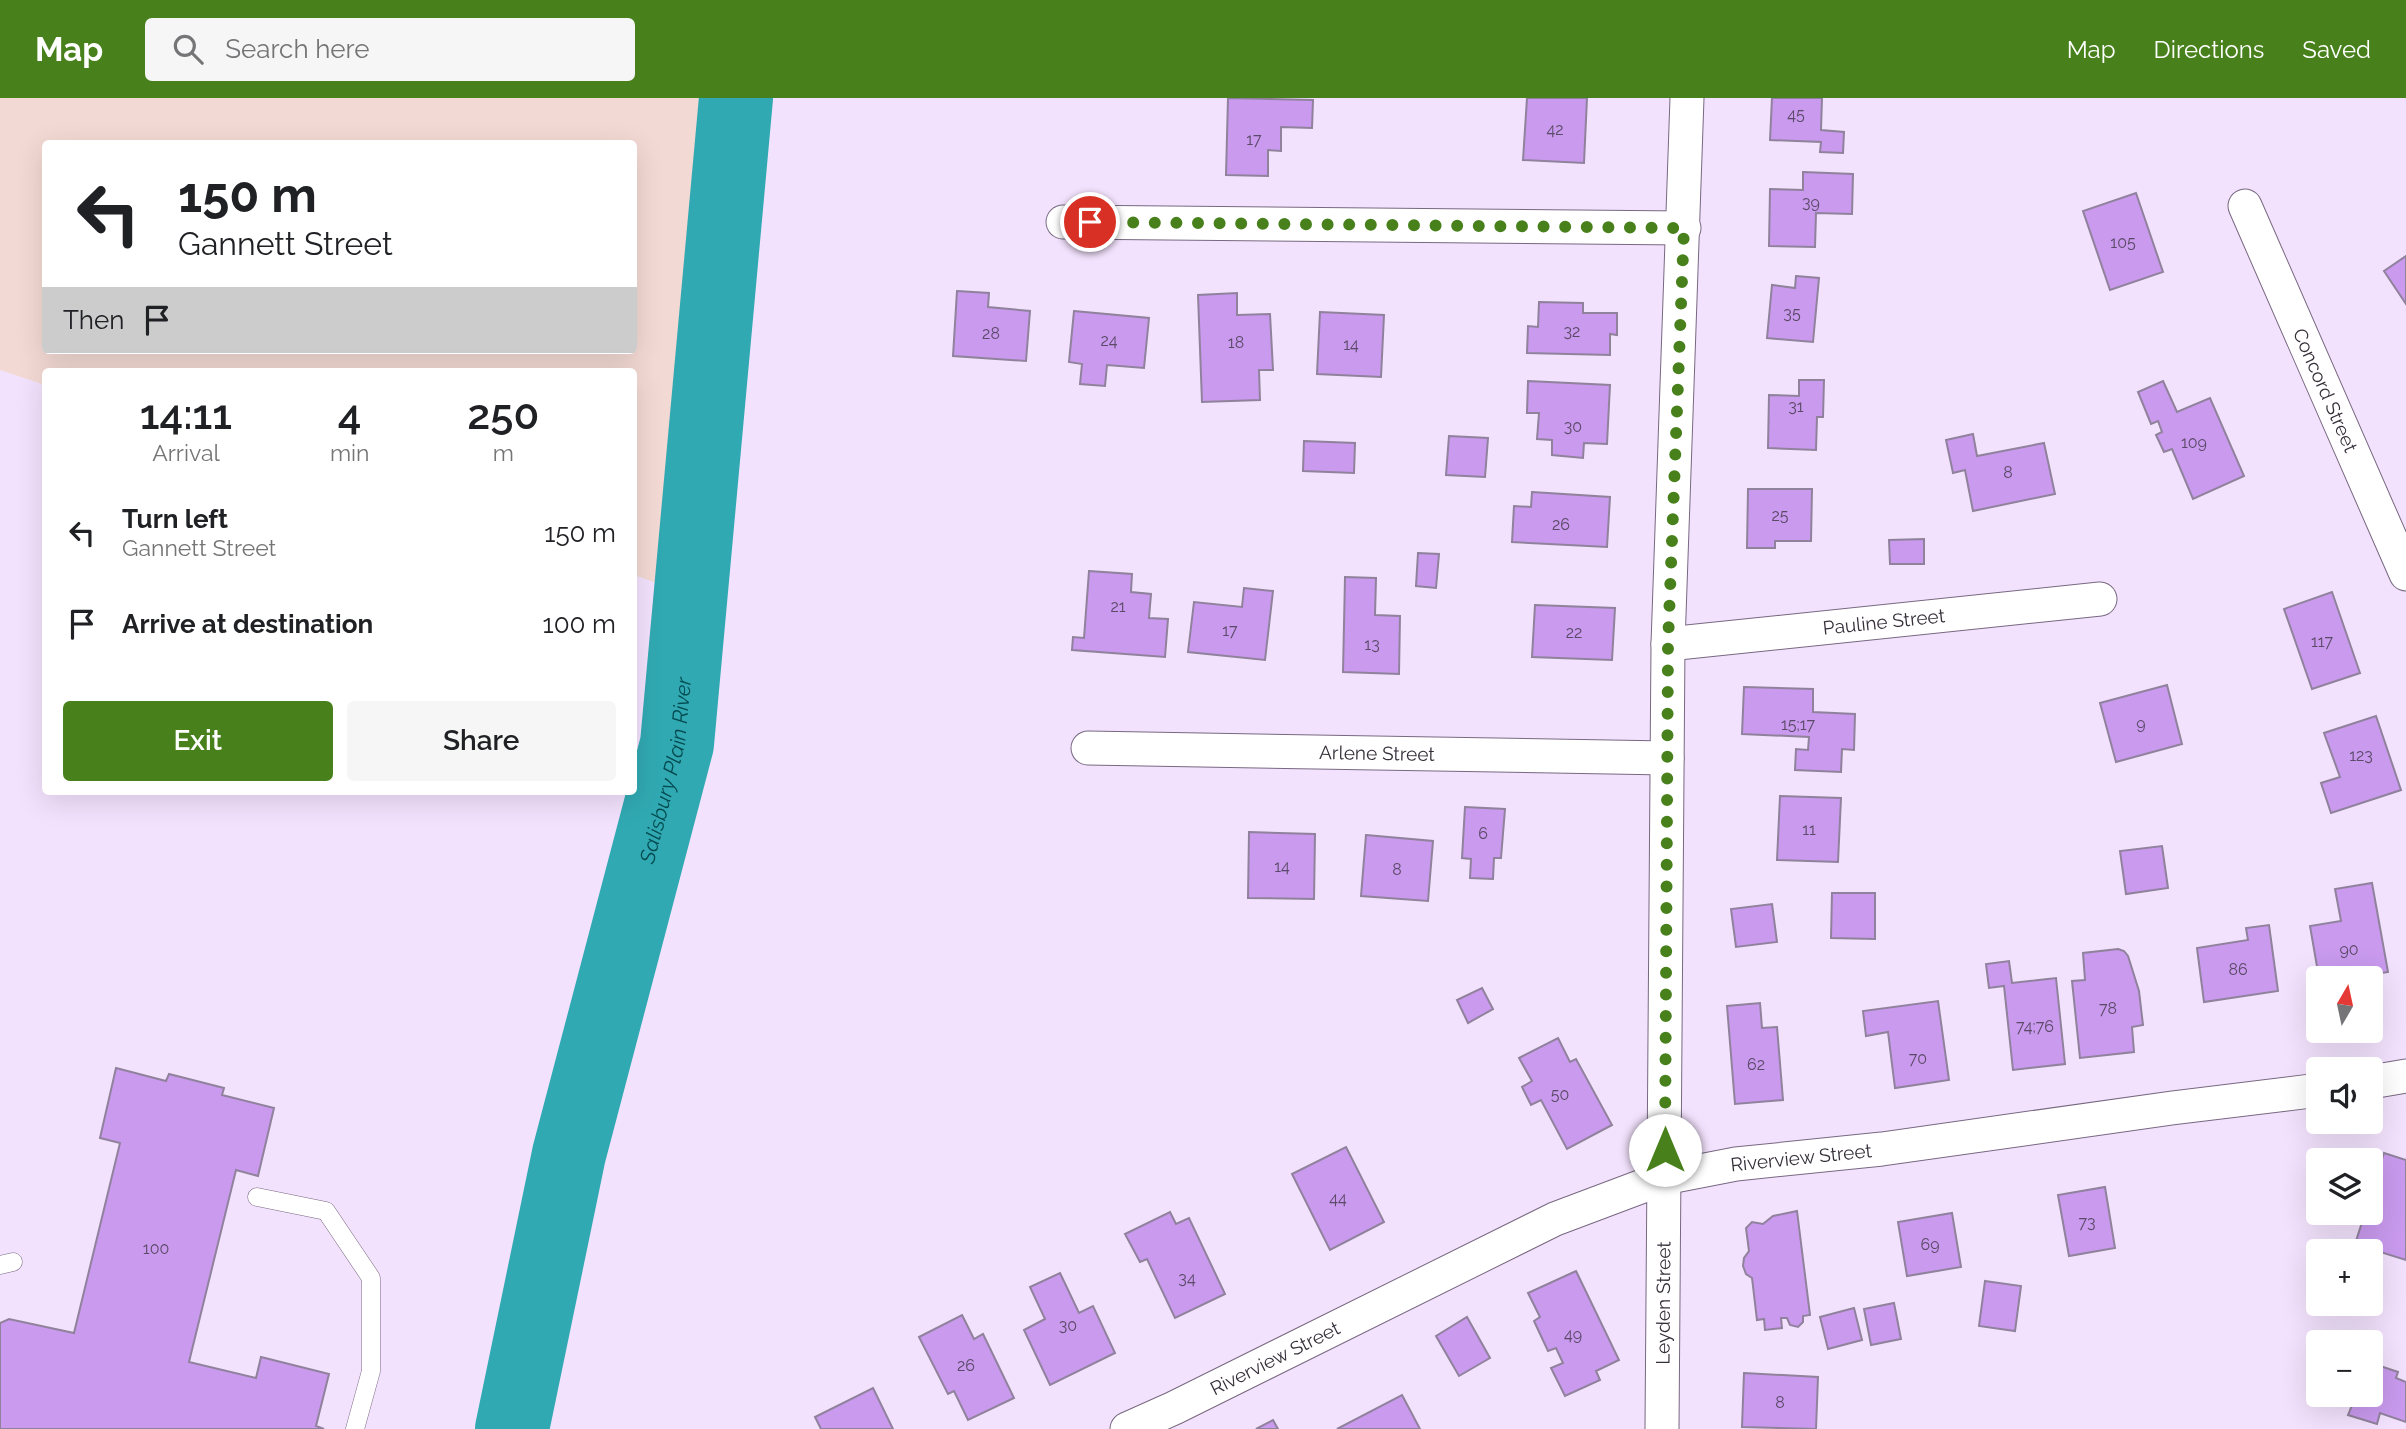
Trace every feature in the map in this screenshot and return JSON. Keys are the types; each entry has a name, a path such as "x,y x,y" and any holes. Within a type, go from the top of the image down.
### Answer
{"street":[{"name":"Leyden Street","path":"1662,1429 1668,644 1687,98"},
{"name":"Concord Street","path":"2245,206 2406,574"},
{"path":"1063,222 1684,228"},
{"name":"Pauline Street","path":"1668,644 2101,598"},
{"name":"Arlene Street","path":"1088,748 1667,758"},
{"path":"2383,1080 2406,1076"},
{"name":"Riverview Street","path":"1127,1429 1555,1219 1664,1178 1736,1164 1882,1149 2306,1092"}],"lane":[{"path":"257,1197 326,1211 371,1278 371,1371 355,1429"}],"shaded area":[{"path":"0,98 719,98 671,588 637,576 637,368 42,368 42,384 0,370"}],"building":[{"path":"1228,98 1313,100 1312,128 1281,127 1281,151 1268,150 1268,176 1226,175"},
{"path":"1527,98 1587,98 1584,163 1523,160"},
{"path":"1772,98 1822,98 1821,130 1844,132 1843,153 1820,152 1821,142 1770,140"},
{"path":"1803,172 1853,174 1852,214 1816,213 1815,247 1769,246 1770,189 1803,190"},
{"path":"2136,193 2163,272 2110,290 2083,211"},
{"path":"2406,256 2406,304 2384,271"},
{"path":"1796,276 1819,278 1813,342 1767,338 1772,285 1795,288"},
{"path":"957,291 989,293 988,307 1030,311 1026,361 953,356"},
{"path":"1237,293 1237,315 1270,314 1273,370 1259,370 1260,400 1202,402 1198,295"},
{"path":"1539,302 1583,303 1583,313 1617,313 1617,335 1610,334 1610,355 1527,353 1528,326 1538,327"},
{"path":"1074,311 1149,318 1144,368 1107,365 1105,386 1080,384 1082,364 1069,362"},
{"path":"1320,312 1384,315 1381,377 1317,374"},
{"path":"1799,380 1824,380 1823,417 1817,417 1816,450 1768,448 1769,395 1799,396"},
{"path":"1528,381 1610,385 1607,444 1584,443 1583,458 1552,455 1552,440 1537,439 1539,413 1527,413"},
{"path":"2163,381 2177,412 2210,398 2244,476 2193,499 2172,449 2164,452 2156,435 2162,432 2158,421 2151,424 2138,392"},
{"path":"1973,434 1977,456 2044,443 2055,494 1973,511 1965,470 1953,473 1946,440"},
{"path":"1449,436 1488,438 1485,477 1446,475"},
{"path":"1304,441 1355,443 1354,473 1303,471"},
{"path":"1748,489 1812,489 1811,541 1775,541 1775,548 1747,548"},
{"path":"1532,492 1610,497 1607,547 1512,542 1514,506 1531,507"},
{"path":"1924,539 1924,564 1890,564 1889,540"},
{"path":"1418,553 1439,554 1436,588 1416,586"},
{"path":"1089,571 1132,574 1131,592 1151,594 1149,618 1168,619 1165,657 1072,650 1073,637 1084,638"},
{"path":"1345,577 1376,578 1375,615 1400,616 1399,674 1343,672"},
{"path":"1244,588 1273,591 1265,660 1188,652 1194,602 1242,607"},
{"path":"2332,592 2360,673 2312,689 2284,609"},
{"path":"1535,605 1615,608 1612,660 1532,657"},
{"path":"2167,685 2182,744 2116,762 2100,703"},
{"path":"1744,687 1813,689 1813,712 1855,714 1854,750 1842,749 1841,772 1795,770 1796,749 1808,750 1809,737 1742,734"},
{"path":"2376,716 2401,790 2331,813 2321,783 2340,777 2324,733"},
{"path":"1780,796 1841,798 1838,862 1777,860"},
{"path":"1465,807 1505,809 1501,858 1494,858 1493,879 1470,878 1471,859 1462,858"},
{"path":"1249,832 1315,834 1314,899 1248,898"},
{"path":"1366,835 1433,841 1428,901 1361,896"},
{"path":"2162,846 2168,888 2126,894 2120,851"},
{"path":"2372,883 2388,972 2384,973 2384,966 2317,966 2310,926 2341,921 2335,889"},
{"path":"1832,893 1875,893 1875,939 1831,938"},
{"path":"1772,904 1777,942 1736,947 1731,909"},
{"path":"2269,925 2278,991 2204,1002 2197,948 2248,940 2246,928"},
{"path":"2118,949 2128,956 2139,991 2143,1025 2132,1027 2134,1052 2080,1058 2072,981 2085,980 2083,953"},
{"path":"2009,961 2012,983 2056,978 2065,1064 2013,1070 2004,986 1989,988 1986,964"},
{"path":"1482,988 1493,1009 1468,1023 1457,1000"},
{"path":"1938,1001 1949,1080 1895,1088 1888,1032 1866,1036 1863,1011"},
{"path":"1760,1003 1762,1028 1777,1027 1783,1100 1735,1104 1727,1006"},
{"path":"1558,1038 1570,1062 1576,1059 1612,1125 1567,1149 1541,1100 1531,1105 1522,1087 1532,1081 1519,1058"},
{"path":"116,1068 166,1081 169,1074 224,1088 222,1095 274,1108 258,1176 236,1170 189,1362 256,1378 261,1357 329,1374 316,1426 324,1429 0,1429 0,1323 9,1319 74,1333 120,1143 100,1138"},
{"path":"1346,1147 1384,1222 1330,1250 1292,1174"},
{"path":"2384,1153 2406,1160 2406,1260 2383,1253 2383,1239 2357,1239 2361,1225 2383,1225"},
{"path":"2105,1187 2115,1248 2069,1256 2058,1195"},
{"path":"1797,1211 1810,1315 1803,1316 1803,1322 1798,1327 1790,1325 1787,1318 1781,1318 1782,1328 1765,1330 1764,1319 1757,1320 1752,1278 1746,1274 1743,1266 1749,1251 1746,1228 1752,1222 1763,1224 1773,1216"},
{"path":"1170,1212 1176,1224 1189,1218 1225,1294 1175,1318 1147,1259 1140,1262 1125,1234"},
{"path":"1952,1213 1961,1267 1907,1276 1898,1222"},
{"path":"1576,1271 1619,1360 1596,1371 1600,1380 1565,1396 1551,1368 1563,1363 1556,1348 1548,1351 1534,1321 1540,1317 1528,1293"},
{"path":"1060,1273 1079,1313 1093,1306 1115,1353 1050,1385 1024,1330 1045,1319 1030,1287"},
{"path":"1985,1281 2021,1286 2015,1331 1979,1326"},
{"path":"1894,1303 1901,1339 1871,1345 1864,1309"},
{"path":"1854,1308 1862,1340 1828,1349 1820,1317"},
{"path":"962,1315 974,1339 983,1334 1014,1398 968,1420 954,1391 948,1394 919,1337"},
{"path":"1467,1317 1490,1358 1459,1376 1436,1336"},
{"path":"2383,1367 2398,1372 2396,1378 2406,1382 2406,1422 2380,1413 2377,1424 2348,1415 2351,1407 2383,1407"},
{"path":"1744,1373 1818,1377 1816,1429 1742,1427"},
{"path":"873,1388 893,1429 821,1429 815,1417"},
{"path":"1402,1395 1420,1429 1337,1429"},
{"path":"1273,1420 1278,1429 1256,1429"}],"waterway":[{"name":"Salisbury Plain River","path":"512,1429 569,1154 677,744 736,98"}],"route":[{"path":"1090,222 1684,228 1668,644 1665,1150"}]}
